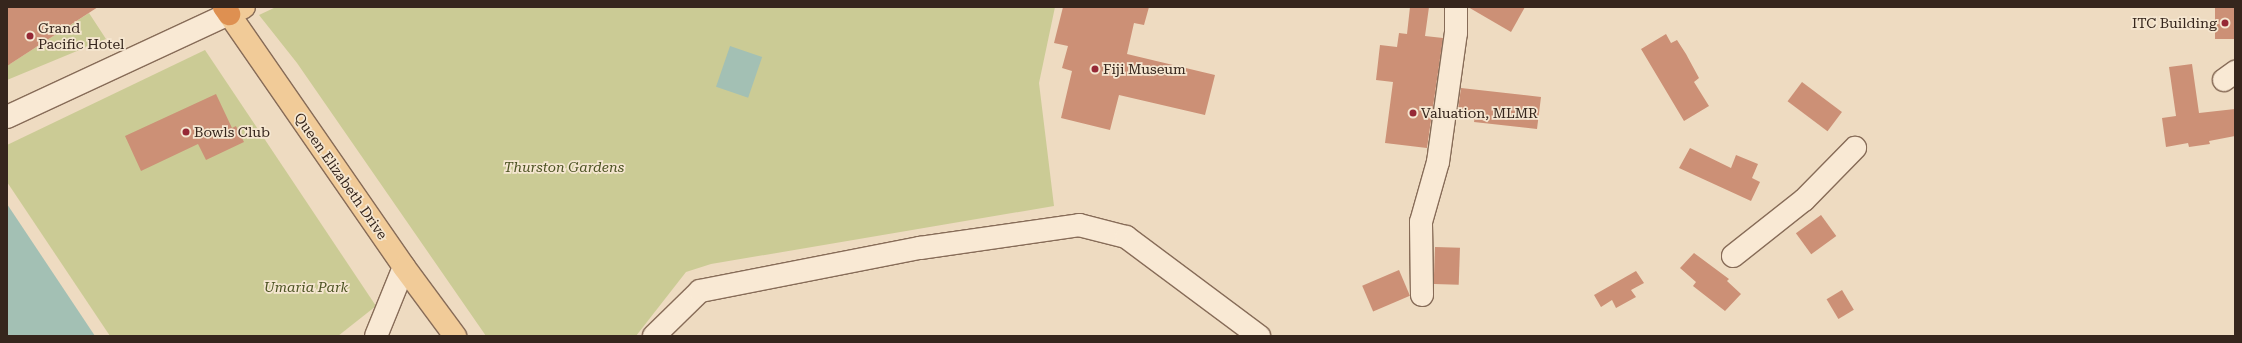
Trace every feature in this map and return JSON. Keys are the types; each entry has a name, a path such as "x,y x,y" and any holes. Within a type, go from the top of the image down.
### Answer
{"main road":[{"name":"Queen Elizabeth Drive","path":"232,9 404,267 455,336"}],"street":[{"path":"1422,295 1421,222 1438,162 1456,33 1456,7"},
{"path":"7,117 232,9"},
{"path":"1733,256 1804,200 1855,148"},
{"path":"654,336 700,291 920,248 1079,225 1126,237 1259,336"},
{"path":"376,336 404,267"}],"green space":[{"name":"Thurston Gardens","path":"276,7 1055,7 1039,83 1054,206 711,264 686,272 636,336 486,336 297,63 259,15"},
{"path":"89,13 106,39 7,80 7,60 10,64"},
{"name":"Umaria Park","path":"205,50 376,306 338,336 110,336 7,182 7,145"}],"shaded area":[{"path":"730,46 762,57 748,98 716,87"},
{"path":"7,204 95,336 7,336"}],"building":[{"name":"Grand Pacific Hotel","path":"7,7 98,7 7,66"},
{"name":"Fiji Museum","path":"1063,7 1149,7 1144,25 1134,23 1127,54 1215,75 1205,115 1119,95 1110,130 1061,118 1072,71 1062,68 1068,46 1054,43"},
{"name":"Valuation, MLMR","path":"1410,7 1429,7 1425,36 1443,38 1427,148 1385,143 1393,82 1376,80 1380,45 1397,47 1399,33 1407,34"},
{"path":"1468,7 1525,7 1511,32"},
{"name":"ITC Building","path":"2215,7 2235,7 2235,39 2215,39"},
{"path":"1666,34 1671,43 1677,40 1686,54 1699,78 1694,82 1709,106 1684,121 1641,49"},
{"path":"2192,64 2199,113 2235,109 2235,136 2209,141 2210,144 2189,147 2188,143 2166,147 2162,118 2176,116 2169,67"},
{"path":"1802,82 1842,112 1827,131 1788,101"},
{"path":"1461,88 1541,97 1537,129 1474,122 1476,111 1458,109"},
{"name":"Bowls Club","path":"216,94 232,128 236,126 244,142 206,160 198,144 141,171 125,136"},
{"path":"1690,148 1731,168 1736,155 1758,164 1752,178 1760,182 1751,201 1679,168"},
{"path":"1821,215 1836,236 1811,254 1796,233"},
{"path":"1435,247 1460,248 1459,285 1434,284"},
{"path":"1694,253 1729,279 1727,281 1741,294 1725,311 1693,286 1696,282 1680,268"},
{"path":"1399,270 1410,296 1373,311 1362,286"},
{"path":"1636,271 1644,283 1631,290 1636,297 1616,308 1612,300 1601,307 1594,295"},
{"path":"1842,290 1854,310 1838,319 1827,299"}],"place":[{"name":"ITC Building","path":"2225,23"},
{"name":"Grand Pacific Hotel","path":"30,36"},
{"name":"Fiji Museum","path":"1095,69"},
{"name":"Valuation, MLMR","path":"1413,113"},
{"name":"Bowls Club","path":"186,132"}]}
